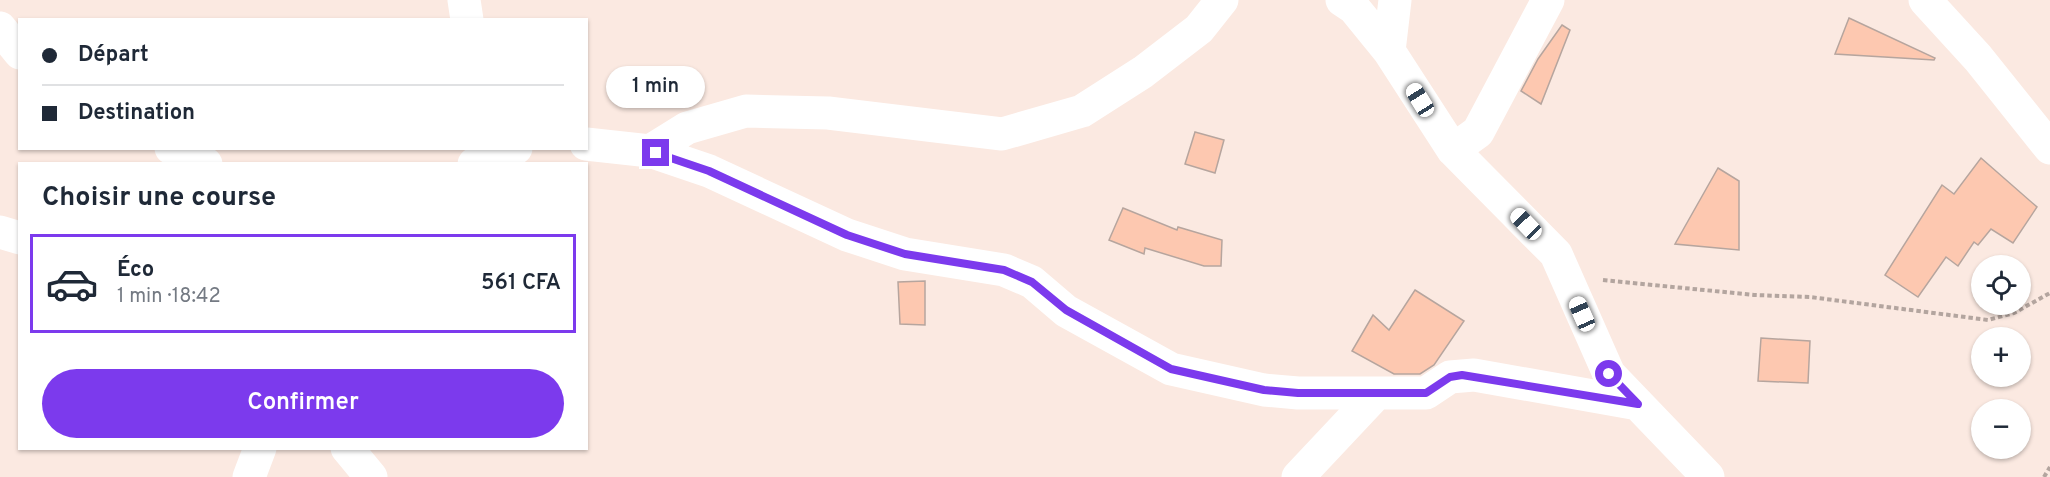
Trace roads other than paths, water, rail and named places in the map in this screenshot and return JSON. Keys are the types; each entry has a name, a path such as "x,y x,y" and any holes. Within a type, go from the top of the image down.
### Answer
{"street":[{"path":"464,0 467,18"},
{"path":"650,151 687,128 746,111 828,113 1002,134 1082,111 1143,72 1199,29 1222,0"},
{"path":"1342,0 1354,8 1389,51 1454,150 1556,254 1609,374 1708,477"},
{"path":"1389,51 1395,0"},
{"path":"1454,150 1478,132 1548,0"},
{"path":"1924,0 2045,135"},
{"path":"0,28 18,50"},
{"path":"588,144 650,151 709,171 857,238 905,254 1004,270 1032,282 1066,310 1171,369 1264,390 1298,393 1426,393 1450,377 1468,375 1638,404"},
{"path":"175,150 202,162"},
{"path":"0,232 18,237"},
{"path":"1298,477 1377,393"},
{"path":"249,477 259,450"},
{"path":"349,450 372,477"}]}
